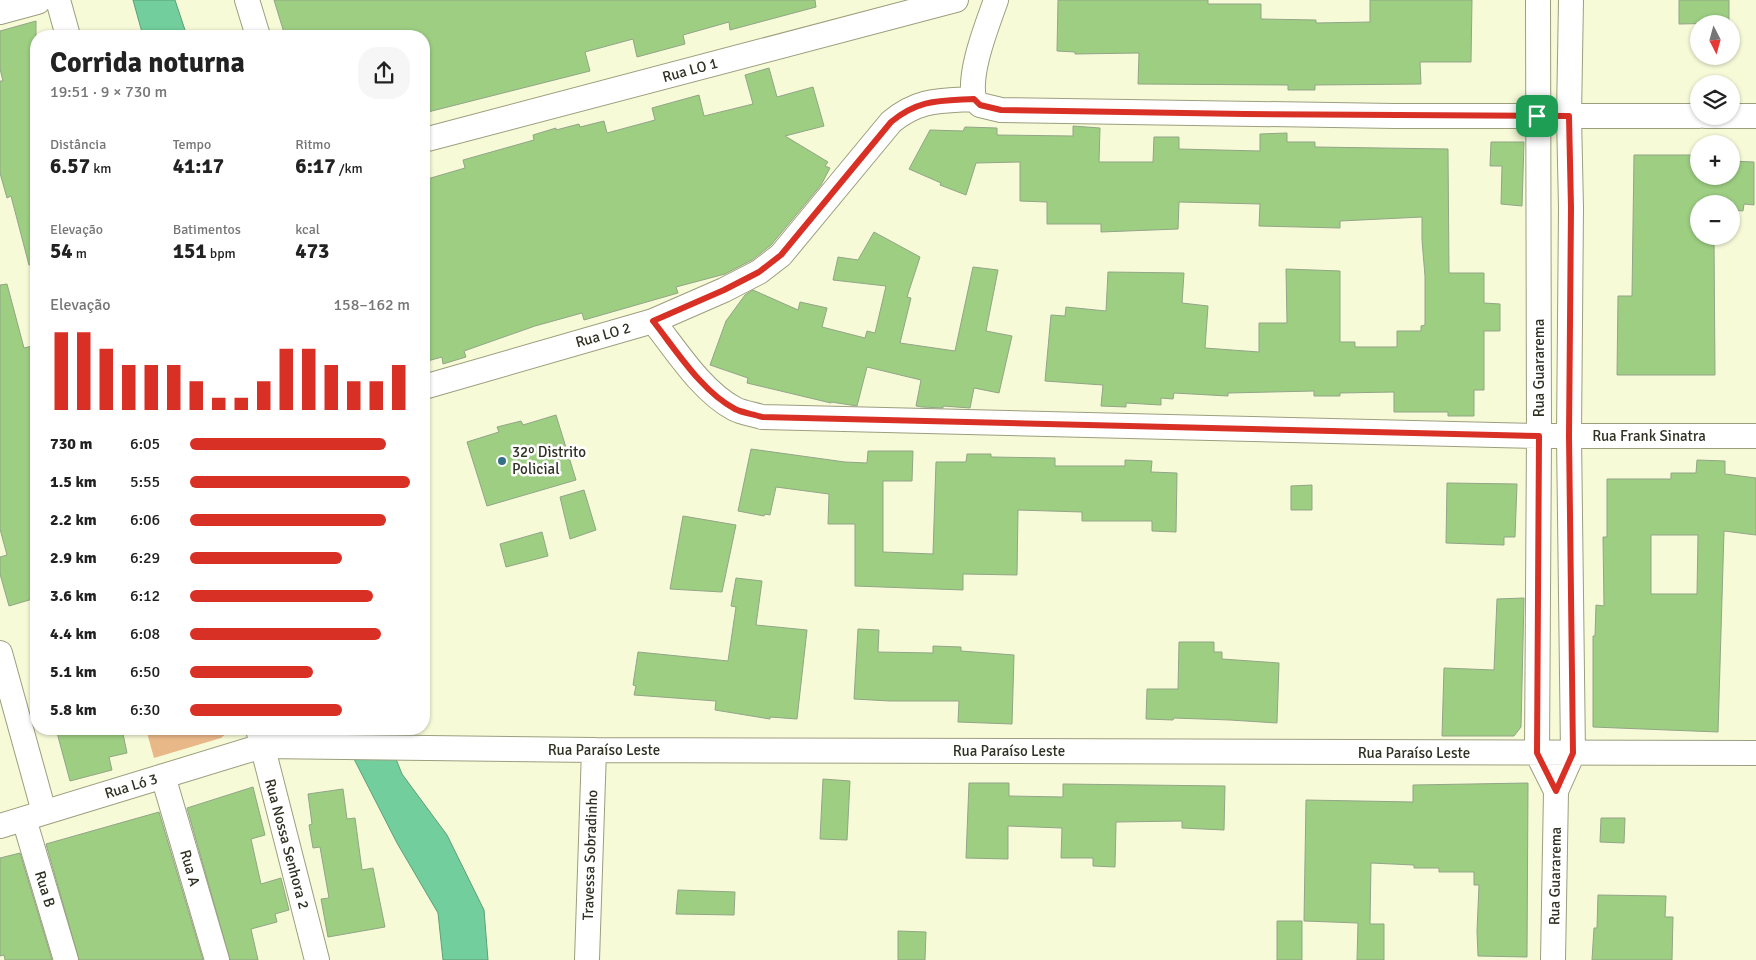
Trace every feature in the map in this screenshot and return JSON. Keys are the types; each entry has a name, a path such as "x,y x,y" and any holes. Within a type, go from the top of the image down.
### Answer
{"street":[{"path":"0,10 37,0"},
{"path":"58,0 66,30"},
{"path":"247,0 256,30"},
{"name":"Rua LO 1","path":"430,138 956,0"},
{"path":"996,0 972,80 972,90 974,99 980,105 1001,110 1190,114 1690,116"},
{"name":"Rua Guararema","path":"1538,0 1539,436 1537,753 1556,791"},
{"name":"Rua Guararema","path":"1553,960 1556,791 1573,753 1569,436 1571,0"},
{"name":"Rua LO 2","path":"430,384 653,321 724,290 759,272 781,255 891,122 903,112 918,105 933,102 974,99"},
{"path":"1740,116 1756,116"},
{"name":"Rua Frank Sinatra","path":"653,321 700,380 718,397 736,409 762,417 1539,436 1756,436"},
{"name":"Rua B","path":"0,653 66,960"},
{"name":"Rua Paraíso Leste","path":"260,738 594,750 1756,753"},
{"name":"Rua Ló 3","path":"0,826 163,776 260,738"},
{"name":"Rua Nossa Senhora 2","path":"260,738 317,960"},
{"name":"Travessa Sobradinho","path":"587,960 594,750"},
{"name":"Rua A","path":"163,776 217,960"}],"shaded area":[{"path":"133,0 175,0 185,30 141,30"},
{"path":"148,735 225,735 221,738 154,758"},
{"path":"350,735 389,736 350,736"},
{"path":"354,759 396,759 402,774 447,835 484,910 488,960 443,960 438,913 397,843"}],"building":[{"path":"274,0 815,0 816,7 730,30 729,22 683,35 685,44 637,57 633,39 585,52 590,71 430,111 430,30 283,30"},
{"path":"1058,0 1208,0 1208,4 1261,4 1261,19 1316,20 1316,23 1370,22 1370,0 1472,0 1471,62 1420,62 1421,84 1315,85 1315,90 1288,90 1288,85 1138,84 1139,53 1075,54 1075,52 1057,51"},
{"path":"1679,0 1729,0 1729,15 1690,15 1690,24 1679,24"},
{"path":"36,21 36,30 30,30 29,265 11,196 7,198 0,173 0,81 3,81 0,69 0,31"},
{"path":"769,68 777,97 813,87 824,126 785,136 828,162 825,166 830,168 821,185 771,245 752,260 725,274 676,287 678,293 584,320 582,313 535,326 464,351 466,357 443,364 442,357 430,360 430,178 465,168 463,160 534,140 533,135 556,128 556,130 579,124 580,127 604,121 607,133 655,120 652,108 699,95 704,116 753,104 745,75"},
{"path":"1073,126 1100,128 1099,162 1153,162 1154,137 1179,137 1179,149 1260,151 1260,134 1287,133 1287,142 1315,142 1315,147 1448,149 1449,273 1484,273 1484,303 1500,304 1500,331 1484,331 1484,390 1474,390 1474,416 1448,416 1448,412 1394,412 1394,392 1340,393 1340,396 1314,396 1314,391 1228,393 1228,396 1174,393 1173,399 1161,398 1161,405 1126,403 1126,407 1101,406 1103,385 1045,381 1051,315 1065,316 1066,307 1106,311 1108,272 1184,273 1182,303 1208,306 1205,348 1259,352 1259,323 1287,323 1286,269 1340,271 1340,342 1355,342 1355,347 1397,347 1397,331 1421,331 1421,326 1425,325 1422,217 1340,221 1340,228 1259,226 1260,204 1179,202 1178,229 1101,232 1101,224 1047,224 1047,202 1020,201 1020,162 976,163 966,195 940,185 941,183 909,169 930,130 963,131 965,127 997,128 997,135 1073,136"},
{"path":"1491,142 1524,142 1522,206 1501,204 1502,166 1490,166"},
{"path":"1634,155 1690,155 1690,185 1740,185 1740,161 1754,162 1754,205 1744,204 1743,211 1740,211 1740,195 1690,195 1690,245 1714,245 1715,375 1617,375 1618,296 1632,296"},
{"path":"874,232 920,257 907,297 911,298 900,343 955,351 973,267 998,270 986,331 1012,336 999,393 974,388 970,408 916,406 921,380 867,367 857,406 831,403 747,383 748,378 710,365 726,321 745,295 753,290 798,310 800,302 827,308 822,327 865,338 867,331 875,333 886,286 833,280 838,257 858,260"},
{"path":"7,284 24,348 30,346 30,600 9,606 0,574 0,557 7,555 0,529 0,285"},
{"name":"32º Distrito Policial","path":"556,415 576,480 487,506 467,442 499,432 497,427 521,421 523,425"},
{"path":"751,449 845,462 867,463 868,451 913,451 912,481 883,481 883,552 933,554 936,462 966,462 967,454 991,454 991,457 1055,458 1055,466 1125,466 1125,460 1152,461 1151,472 1177,473 1176,532 1152,531 1152,521 1082,521 1082,512 1018,510 1017,575 963,574 963,590 855,586 855,524 828,524 829,494 776,487 770,515 765,514 764,516 738,511"},
{"path":"1697,460 1725,461 1725,474 1756,478 1756,535 1724,531 1718,732 1593,727 1593,636 1595,636 1596,605 1604,606 1603,537 1607,537 1607,479 1671,479 1671,473 1696,473","holes":["1651,535 1698,535 1697,594 1651,594"]},
{"path":"1447,483 1517,484 1515,537 1504,537 1504,545 1446,543"},
{"path":"1312,485 1312,510 1291,510 1291,486"},
{"path":"584,490 596,530 570,539 560,497"},
{"path":"683,516 736,525 722,592 670,589"},
{"path":"542,532 548,556 506,567 500,544"},
{"path":"736,578 762,581 756,625 807,630 797,719 770,717 770,719 715,710 716,701 634,695 636,686 633,685 638,652 728,661 736,607 731,606"},
{"path":"1524,598 1521,727 1514,736 1442,736 1444,668 1494,670 1497,599"},
{"path":"858,629 879,630 878,652 933,653 933,646 961,647 961,651 1014,655 1012,724 958,722 959,701 854,699"},
{"path":"1179,642 1214,642 1214,652 1222,652 1222,659 1279,663 1277,723 1174,718 1173,720 1146,719 1147,689 1178,689"},
{"path":"58,735 123,735 127,753 109,757 112,770 70,781"},
{"path":"823,779 850,781 847,840 820,839"},
{"path":"969,783 1009,783 1009,796 1063,797 1063,784 1225,786 1224,830 1182,828 1182,821 1116,822 1115,867 1093,866 1093,858 1061,858 1062,828 1008,826 1008,859 966,858"},
{"path":"1528,783 1527,957 1478,956 1479,885 1474,885 1474,872 1439,872 1439,868 1414,868 1414,865 1371,863 1370,924 1384,924 1384,960 1357,960 1358,923 1304,921 1306,800 1413,802 1413,785"},
{"path":"253,787 265,835 251,839 261,884 281,878 289,910 275,914 277,922 251,929 258,960 230,960 187,808"},
{"path":"343,789 347,819 355,818 362,870 373,868 385,927 328,937 321,899 329,898 320,847 313,848 309,825 312,824 308,794"},
{"path":"159,812 203,960 79,960 46,844"},
{"path":"1601,818 1625,818 1624,843 1600,842"},
{"path":"20,853 52,960 5,960 4,955 0,956 0,858"},
{"path":"678,890 735,892 734,915 676,914"},
{"path":"1598,895 1666,896 1665,917 1673,917 1672,960 1592,960 1594,928 1597,928"},
{"path":"1277,921 1302,921 1302,960 1277,960"},
{"path":"898,931 926,932 925,960 898,960"}],"place":[{"name":"32º Distrito Policial","path":"502,461"}],"route":[{"path":"974,99 980,105 990,109 1001,110 1394,116 1537,116 1569,116 1571,208 1569,436 1573,753 1556,791 1537,753 1539,436 762,417 736,409 718,397 700,380 653,321 724,290 759,272 781,255 891,122 903,112 918,105 974,99"}]}
